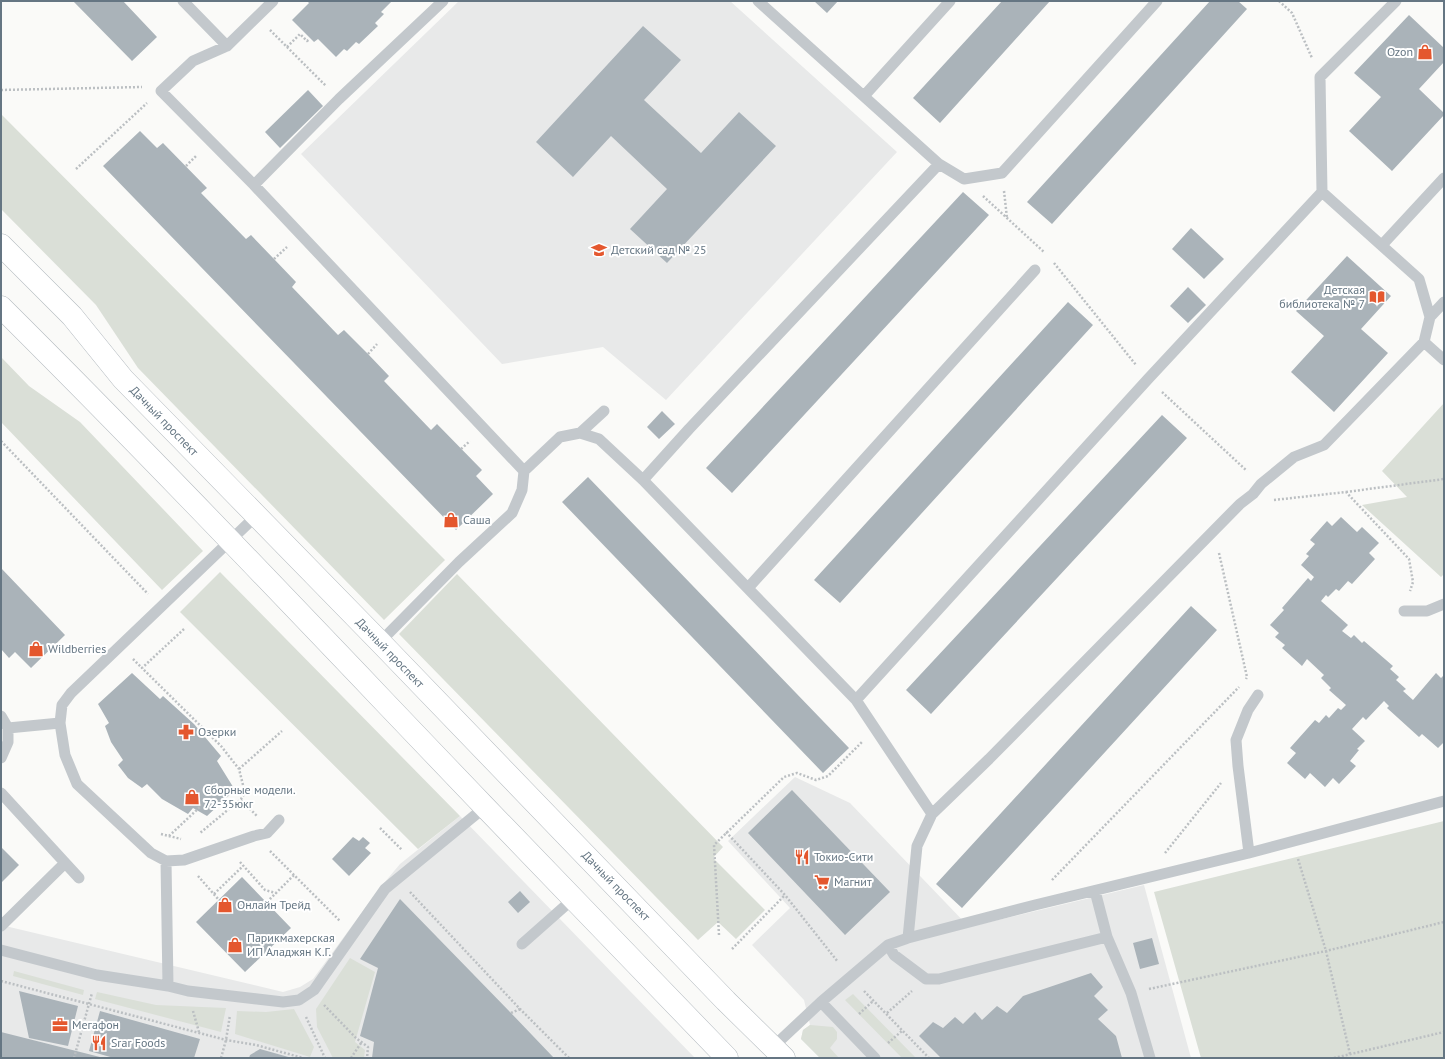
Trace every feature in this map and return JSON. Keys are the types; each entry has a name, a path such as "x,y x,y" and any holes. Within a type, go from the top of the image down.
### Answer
{"main road":[{"name":"Дачный проспект","path":"1,245 72,316 123,379 779,1053"},
{"path":"1,307 96,401 727,1058"}],"lane":[{"path":"183,1 227,46"},
{"path":"273,1 227,46 193,61 161,91 254,185 524,471"},
{"path":"254,185 339,99 443,1"},
{"path":"758,1 939,164 964,179 1002,173 1157,1"},
{"path":"864,96 950,1"},
{"path":"856,700 1148,379 1322,192 1320,77 1396,1"},
{"path":"643,480 689,429 939,164"},
{"path":"1382,245 1444,178"},
{"path":"1322,192 1419,279 1430,317"},
{"path":"748,588 1035,270"},
{"path":"908,938 917,846 932,814 989,759 1240,504 1253,494 1261,484 1294,457 1324,445 1424,342 1430,317 1444,302"},
{"path":"1424,342 1444,360"},
{"path":"580,433 604,411"},
{"path":"380,642 459,562 512,512 522,490 524,471 560,437 580,433 599,439 643,480 856,700 932,814"},
{"path":"256,516 71,693 62,705 60,723 65,755 78,784 151,853 166,861 184,860 267,833 279,820"},
{"path":"1404,611 1426,611 1444,604"},
{"path":"1249,853 1236,740 1248,710 1258,695"},
{"path":"1,716 8,728 8,742 1,758"},
{"path":"8,728 60,723"},
{"path":"1,793 64,863 80,878"},
{"path":"779,1053 821,1002 888,945 908,938 1249,853 1444,801"},
{"path":"1,950 97,975 168,986 188,991 283,1002 299,1000 314,990 385,889 486,807"},
{"path":"166,861 168,986"},
{"path":"1,926 64,863"},
{"path":"1095,891 1107,937 1131,993 1150,1058"},
{"path":"522,944 574,898"},
{"path":"888,945 894,955 926,979 939,979 1107,937"},
{"path":"821,1002 875,1058"}],"path":[{"path":"1279,1 1292,13 1320,77"},
{"path":"257,17 339,99"},
{"path":"287,47 300,34 307,41 310,39"},
{"path":"1,90 142,86 161,91"},
{"path":"76,170 161,91"},
{"path":"1002,173 1007,219"},
{"path":"964,179 1048,256"},
{"path":"1053,262 1148,379 1261,484"},
{"path":"1,441 161,608"},
{"path":"1240,504 1444,479"},
{"path":"1346,492 1409,559 1413,582 1404,611"},
{"path":"1047,885 1247,678 1214,532"},
{"path":"142,668 184,629"},
{"path":"132,659 195,723 221,746 238,769 245,793 241,800 196,837"},
{"path":"719,935 714,845 784,777 797,773 816,780 828,776 875,729"},
{"path":"238,769 282,730"},
{"path":"1161,858 1224,779"},
{"path":"168,836 201,806 192,797"},
{"path":"380,828 416,863"},
{"path":"726,832 785,895 849,977 887,1013 929,1058"},
{"path":"157,833 183,840"},
{"path":"254,836 354,934"},
{"path":"1293,841 1326,951 1350,1054"},
{"path":"225,846 265,890 276,893"},
{"path":"184,860 219,900"},
{"path":"214,894 243,866"},
{"path":"267,902 294,875"},
{"path":"397,879 520,1009 569,1058"},
{"path":"732,949 785,895"},
{"path":"1131,993 1326,951 1444,922"},
{"path":"74,1058 97,975"},
{"path":"887,1013 926,979"},
{"path":"1,981 226,1040 256,1045 303,1058"},
{"path":"314,990 324,1005 361,1043 368,1047 366,1058"},
{"path":"221,1058 226,1040 233,997"},
{"path":"299,1000 325,1058"},
{"path":"511,1013 520,1009"},
{"path":"1334,1058 1444,1032"},
{"path":"351,1058 361,1043"}],"shaded area":[{"name":"Детский сад № 25","path":"459,1 730,1 897,152 666,400 603,347 502,364 301,154"},
{"path":"1,114 445,560 384,620 138,368 96,305 1,209"},
{"path":"1,357 29,386 80,422 203,551 162,590 1,422"},
{"path":"1444,403 1444,574 1441,577 1362,505 1407,497 1382,471"},
{"path":"220,572 460,816 418,849 180,612"},
{"path":"457,574 723,847 713,858 765,910 736,939 718,922 698,940 399,634"},
{"path":"795,777 850,803 969,927 1144,885 1191,1058 820,1058 801,1039 803,1030 810,1025 804,1000 752,945 790,908 728,841"},
{"path":"460,816 695,1058 1,1058 1,925 283,992 300,987 313,979 379,889 400,864"},
{"path":"1444,821 1444,1058 1201,1058 1154,892"},
{"path":"350,958 375,972 355,1042 365,1050 364,1058 333,1058 317,1027 316,1009"},
{"path":"14,971 84,990 83,995 13,976"},
{"path":"97,992 156,1005 226,1008 221,1032 95,999"},
{"path":"853,994 916,1058 902,1058 845,1000"},
{"path":"294,1009 314,1047 310,1057 235,1034 237,1011 266,1012"},
{"path":"810,1025 833,1027 837,1032 837,1039 830,1048 839,1058 820,1058 801,1039 803,1030"}],"building":[{"path":"73,1 123,1 157,37 132,61"},
{"path":"307,1 392,1 381,12 384,14 375,23 378,26 359,44 356,42 347,51 344,49 336,57 318,39 314,42 292,20 309,3"},
{"path":"814,1 838,1 827,13"},
{"path":"1002,1 1050,1 940,123 913,98"},
{"path":"1210,1 1238,1 1247,9 1052,224 1027,202"},
{"path":"1409,15 1444,48 1444,62 1419,89 1444,113 1444,115 1392,171 1349,131 1381,97 1354,73"},
{"path":"643,26 681,60 644,100 701,153 739,112 776,146 667,263 630,229 667,189 611,136 573,177 536,142"},
{"path":"308,90 323,106 280,148 265,132"},
{"path":"140,131 157,148 163,143 207,188 201,193 246,239 251,235 296,282 292,287 338,335 344,330 389,376 384,381 431,430 437,424 482,470 476,476 493,494 456,530 103,166"},
{"path":"963,192 989,215 732,493 706,468"},
{"path":"1191,228 1224,259 1204,279 1172,249"},
{"path":"1347,256 1391,296 1361,329 1388,353 1334,412 1291,372 1324,336 1296,311"},
{"path":"1188,287 1206,305 1188,323 1170,306"},
{"path":"1068,302 1093,325 840,603 814,580"},
{"path":"662,411 675,424 659,439 647,427"},
{"path":"1162,415 1187,438 931,714 906,690"},
{"path":"588,477 849,748 823,773 562,502"},
{"path":"1341,517 1357,532 1362,527 1379,543 1369,553 1375,559 1352,584 1348,581 1339,591 1336,589 1328,597 1326,595 1321,601 1348,625 1342,631 1351,638 1354,635 1362,643 1364,641 1393,666 1390,669 1399,677 1396,680 1406,689 1403,691 1413,700 1436,673 1441,678 1444,675 1444,742 1438,748 1422,734 1419,737 1387,708 1389,706 1384,701 1366,720 1363,717 1352,729 1365,741 1357,749 1359,750 1350,761 1356,766 1339,784 1333,778 1325,787 1310,773 1305,779 1287,763 1296,753 1290,748 1315,720 1319,723 1326,715 1329,718 1338,708 1341,710 1346,705 1329,690 1331,688 1321,678 1324,675 1307,659 1302,666 1282,648 1285,645 1275,637 1279,633 1270,625 1284,610 1282,608 1308,578 1311,581 1314,577 1301,565 1309,556 1306,554 1315,544 1310,540 1327,521 1332,526"},
{"path":"1,568 65,635 31,668 15,652 9,658 1,649"},
{"path":"1191,606 1217,630 962,908 936,884"},
{"path":"132,673 160,699 163,696 194,724 221,756 217,761 235,790 207,816 193,808 188,814 162,799 147,784 142,788 128,778 118,765 123,760 111,742 105,726 109,723 98,704"},
{"path":"792,790 890,892 845,935 748,833"},
{"path":"353,837 359,841 363,837 370,843 365,848 371,853 349,876 332,859"},
{"path":"1,847 19,865 1,883"},
{"path":"242,877 291,928 245,972 196,922"},
{"path":"520,891 530,902 518,913 508,902"},
{"path":"400,899 554,1058 372,1058 374,1042 360,1036 378,968 360,959"},
{"path":"1152,938 1159,964 1140,969 1133,943"},
{"path":"1091,973 1103,987 1094,996 1108,1010 1098,1019 1116,1036 1122,1058 941,1058 919,1036 933,1022 943,1028 955,1017 963,1024 975,1012 982,1020 997,1006 1007,1013 1023,996"},
{"path":"19,991 78,1006 68,1046 29,1038"},
{"path":"100,1011 200,1039 194,1058 114,1058 89,1051"},
{"path":"1,1032 100,1057 100,1058 1,1058"},
{"path":"260,1049 292,1058 249,1058 250,1055"}],"place":[{"name":"Ozon","path":"1425,52"},
{"name":"Детский сад № 25","path":"599,250"},
{"name":"Детская библиотека № 7","path":"1377,297"},
{"name":"Саша","path":"451,520"},
{"name":"Wildberries","path":"36,649"},
{"name":"Озерки","path":"186,732"},
{"name":"Сборные модели. 72-35юкг","path":"192,797"},
{"name":"Токио-Сити","path":"802,857"},
{"name":"Магнит","path":"822,882"},
{"name":"Онлайн Трейд","path":"225,905"},
{"name":"Парикмахерская ИП Аладжян К.Г.","path":"235,945"},
{"name":"Мегафон","path":"60,1025"},
{"name":"Srar Foods","path":"99,1043"}]}
